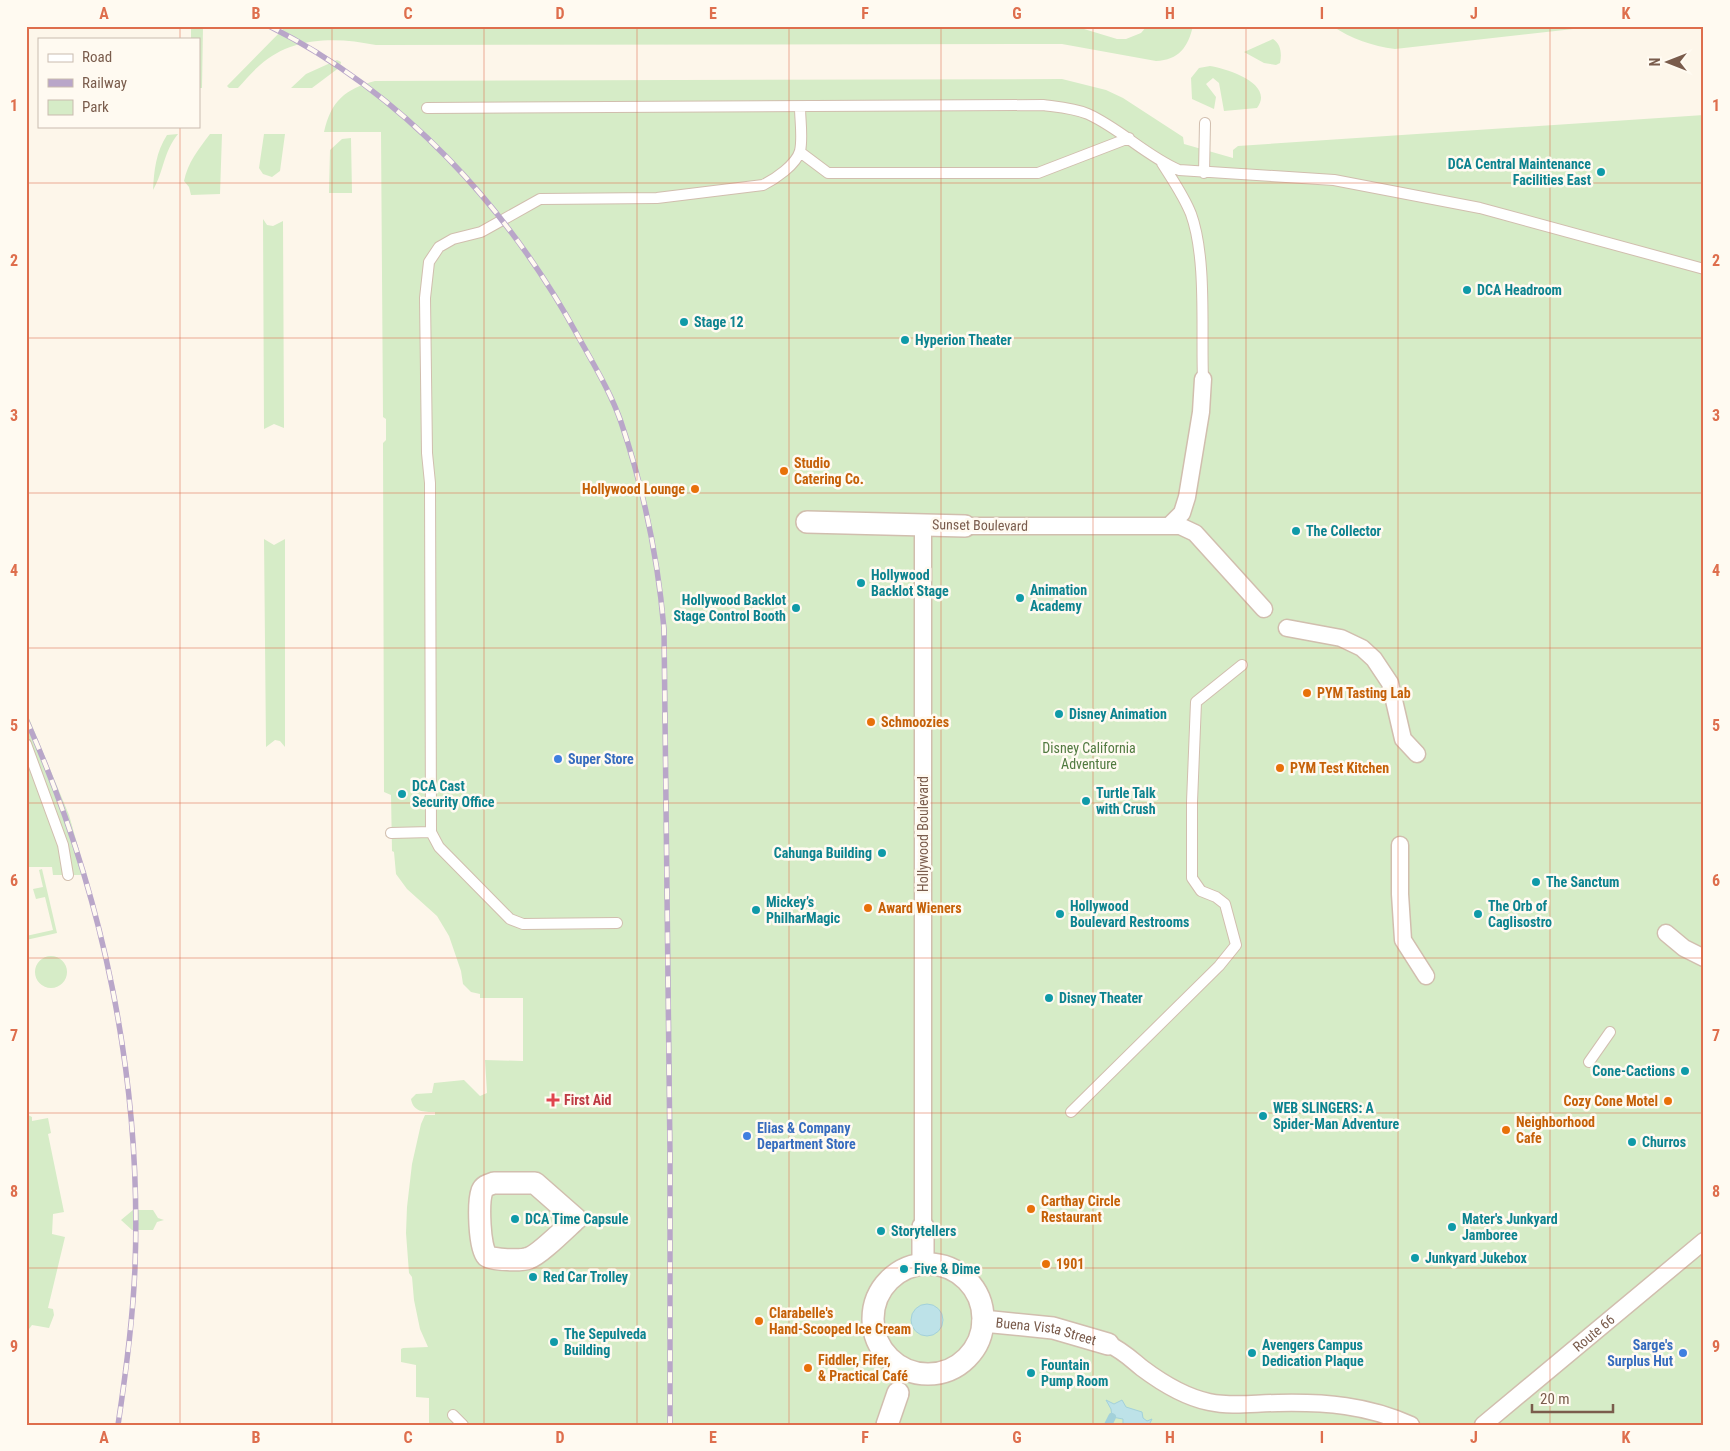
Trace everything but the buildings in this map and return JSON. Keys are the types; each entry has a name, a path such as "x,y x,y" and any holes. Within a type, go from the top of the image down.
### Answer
{"street":[{"path":"1170,525 1182,513 1208,410 1203,379"},
{"name":"Sunset Boulevard","path":"807,522 965,526 1180,526 1195,534 1264,609"},
{"name":"Hollywood Boulevard","path":"923,524 924,1264"},
{"path":"1287,628 1341,638 1362,648 1374,659 1390,683 1403,739 1416,754"},
{"path":"1400,845 1400,894 1403,940 1426,976"},
{"path":"1666,933 1684,948 1704,958"},
{"path":"494,1183 535,1183 576,1219 528,1259 495,1259 487,1256 482,1245 482,1191 486,1185 494,1183"},
{"name":"Route 66","path":"1483,1425 1704,1241"},
{"path":"924,1264 950,1268 967,1280 980,1300 983,1321 980,1338 972,1352 963,1362 947,1372 926,1375 908,1372 891,1361 875,1338 872,1323 873,1307 880,1290 893,1276 910,1266 924,1264"},
{"name":"Buena Vista Street","path":"983,1321 1053,1328 1108,1344"},
{"path":"1108,1344 1121,1349 1141,1367 1174,1388 1210,1402 1238,1405 1327,1403 1348,1405 1411,1425"},
{"path":"886,1425 898,1393"}],"lane":[{"path":"427,108 1043,105 1071,108 1088,114 1129,138 1162,163 1179,170 1334,180 1480,208 1704,269"},
{"path":"617,923 523,924 510,919 439,847 431,832 430,483 427,453 426,298 429,262 439,247 453,239 481,232 540,199 657,198 763,185 775,180 786,171 800,152 800,107"},
{"path":"1204,173 1206,123"},
{"path":"800,152 828,173 1038,172 1129,138"},
{"path":"1162,163 1191,214 1196,238 1200,267 1203,379"},
{"path":"1071,1112 1219,966 1236,945 1225,904 1216,897 1201,891 1192,878 1192,802 1196,702 1242,666"},
{"path":"26,744 63,845 68,875"},
{"path":"391,833 431,832"},
{"path":"1588,1062 1610,1032"},
{"path":"453,1415 463,1425"}],"green space":[{"path":"191,26 203,26 202,88 200,88 200,38 191,38"},
{"path":"286,26 1058,27 1084,29 1117,39 1126,39 1141,33 1147,26 1193,26 1188,40 1181,51 1171,58 1156,61 1062,44 376,45 331,40 315,41 300,44 273,55 257,68 238,88 229,88 227,86"},
{"path":"1332,26 1600,26 1395,49 1362,41"},
{"path":"1273,39 1278,44 1281,53 1280,63 1276,65 1264,63 1244,52"},
{"path":"337,60 341,62 340,67 312,88 291,88 306,74"},
{"path":"1210,66 1238,74 1255,85 1260,92 1261,99 1257,108 1224,111 1219,83 1213,78 1206,84 1216,97 1214,109 1192,99 1191,78 1199,68"},
{"name":"Disney California Adventure","path":"1062,79 1106,90 1123,98 1183,137 1184,144 1233,158 1233,150 1238,146 1704,115 1704,1425 429,1425 429,1398 416,1397 416,1365 401,1362 401,1349 428,1347 420,1329 414,1300 412,1277 409,1273 406,1233 412,1164 421,1124 425,1115 435,1115 435,1112 417,1109 414,1107 411,1099 416,1094 432,1093 434,1083 464,1080 480,1096 487,1093 485,1060 523,1061 523,998 480,998 480,994 471,992 463,984 461,971 449,936 437,916 407,889 396,874 394,852 392,851 391,795 384,792 383,443 386,440 386,419 383,417 381,132 324,132 331,112 335,104 348,92 375,81"},
{"path":"178,134 169,148 153,190 155,168 160,148 167,135"},
{"path":"210,134 222,134 220,194 191,195 189,187 184,181 186,174 194,156"},
{"path":"264,134 285,134 280,171 272,177 263,174 259,168"},
{"path":"351,138 352,193 329,193 330,150 342,139"},
{"path":"263,219 267,225 273,226 283,221 284,428 274,424 264,429"},
{"path":"264,539 274,545 285,539 285,747 280,741 275,740 266,747"},
{"path":"26,711 69,815 86,875 53,875 52,867 26,867"},
{"path":"42,869 57,933 26,940 26,936 53,930 45,897 36,899 33,889 43,887 39,870"},
{"path":"51,956 62,961 67,972 62,983 51,988 40,983 35,972 40,961"},
{"path":"26,1114 32,1117 32,1121 48,1118 51,1133 48,1134 64,1212 53,1214 52,1234 65,1237 48,1308 53,1309 54,1315 49,1328 32,1325 26,1333"},
{"path":"133,1210 153,1210 158,1218 164,1220 157,1222 153,1230 132,1230 121,1220"}],"water":[{"path":"927,1304 933,1305 938,1309 942,1314 942,1326 938,1331 933,1335 927,1336 921,1335 916,1331 912,1326 911,1320 912,1314 916,1309 921,1305"},
{"path":"1106,1400 1114,1404 1122,1400 1126,1407 1142,1412 1143,1418 1147,1421 1152,1419 1149,1425 1123,1425 1123,1419 1112,1417 1111,1409"}],"waterway":[{"path":"1108,1425 1112,1417"}],"railway":[{"path":"269,26 318,53 364,85 407,120 448,158 485,199 519,243 551,290 579,338 617,411 637,473 654,551 664,629 670,1155 670,1425"},
{"path":"26,719 53,784 96,918 112,987 124,1056 132,1126 135,1196 135,1267 129,1346 118,1425"}],"place":[{"name":"DCA Central Maintenance Facilities East","path":"1601,172"},
{"name":"DCA Headroom","path":"1467,290"},
{"name":"Stage 12","path":"684,322"},
{"name":"Hyperion Theater","path":"905,340"},
{"name":"Studio Catering Co.","path":"784,471"},
{"name":"Hollywood Lounge","path":"695,489"},
{"name":"The Collector","path":"1296,531"},
{"name":"Hollywood Backlot Stage","path":"861,583"},
{"name":"Animation Academy","path":"1020,598"},
{"name":"Hollywood Backlot Stage Control Booth","path":"796,608"},
{"name":"PYM Tasting Lab","path":"1307,693"},
{"name":"Disney Animation","path":"1059,714"},
{"name":"Schmoozies","path":"871,722"},
{"name":"Super Store","path":"558,759"},
{"name":"PYM Test Kitchen","path":"1280,768"},
{"name":"DCA Cast Security Office","path":"402,794"},
{"name":"Turtle Talk with Crush","path":"1086,801"},
{"name":"Cahunga Building","path":"882,853"},
{"name":"The Sanctum","path":"1536,882"},
{"name":"Award Wieners","path":"868,908"},
{"name":"Mickey’s PhilharMagic","path":"756,910"},
{"name":"Hollywood Boulevard Restrooms","path":"1060,914"},
{"name":"The Orb of Caglisostro","path":"1478,914"},
{"name":"Disney Theater","path":"1049,998"},
{"name":"Cone-Cactions","path":"1685,1071"},
{"name":"First Aid","path":"553,1100"},
{"name":"Cozy Cone Motel","path":"1668,1101"},
{"name":"WEB SLINGERS: A Spider-Man Adventure","path":"1263,1116"},
{"name":"Neighborhood Cafe","path":"1506,1130"},
{"name":"Elias & Company Department Store","path":"747,1136"},
{"name":"Churros","path":"1632,1142"},
{"name":"Carthay Circle Restaurant","path":"1031,1209"},
{"name":"DCA Time Capsule","path":"515,1219"},
{"name":"Mater's Junkyard Jamboree","path":"1452,1227"},
{"name":"Storytellers","path":"881,1231"},
{"name":"Junkyard Jukebox","path":"1415,1258"},
{"name":"1901","path":"1046,1264"},
{"name":"Five & Dime","path":"904,1269"},
{"name":"Red Car Trolley","path":"533,1277"},
{"name":"Clarabelle's Hand-Scooped Ice Cream","path":"759,1321"},
{"name":"The Sepulveda Building","path":"554,1342"},
{"name":"Avengers Campus Dedication Plaque","path":"1252,1353"},
{"name":"Sarge's Surplus Hut","path":"1683,1353"},
{"name":"Fiddler, Fifer, & Practical Café","path":"808,1368"},
{"name":"Fountain Pump Room","path":"1031,1373"}]}
